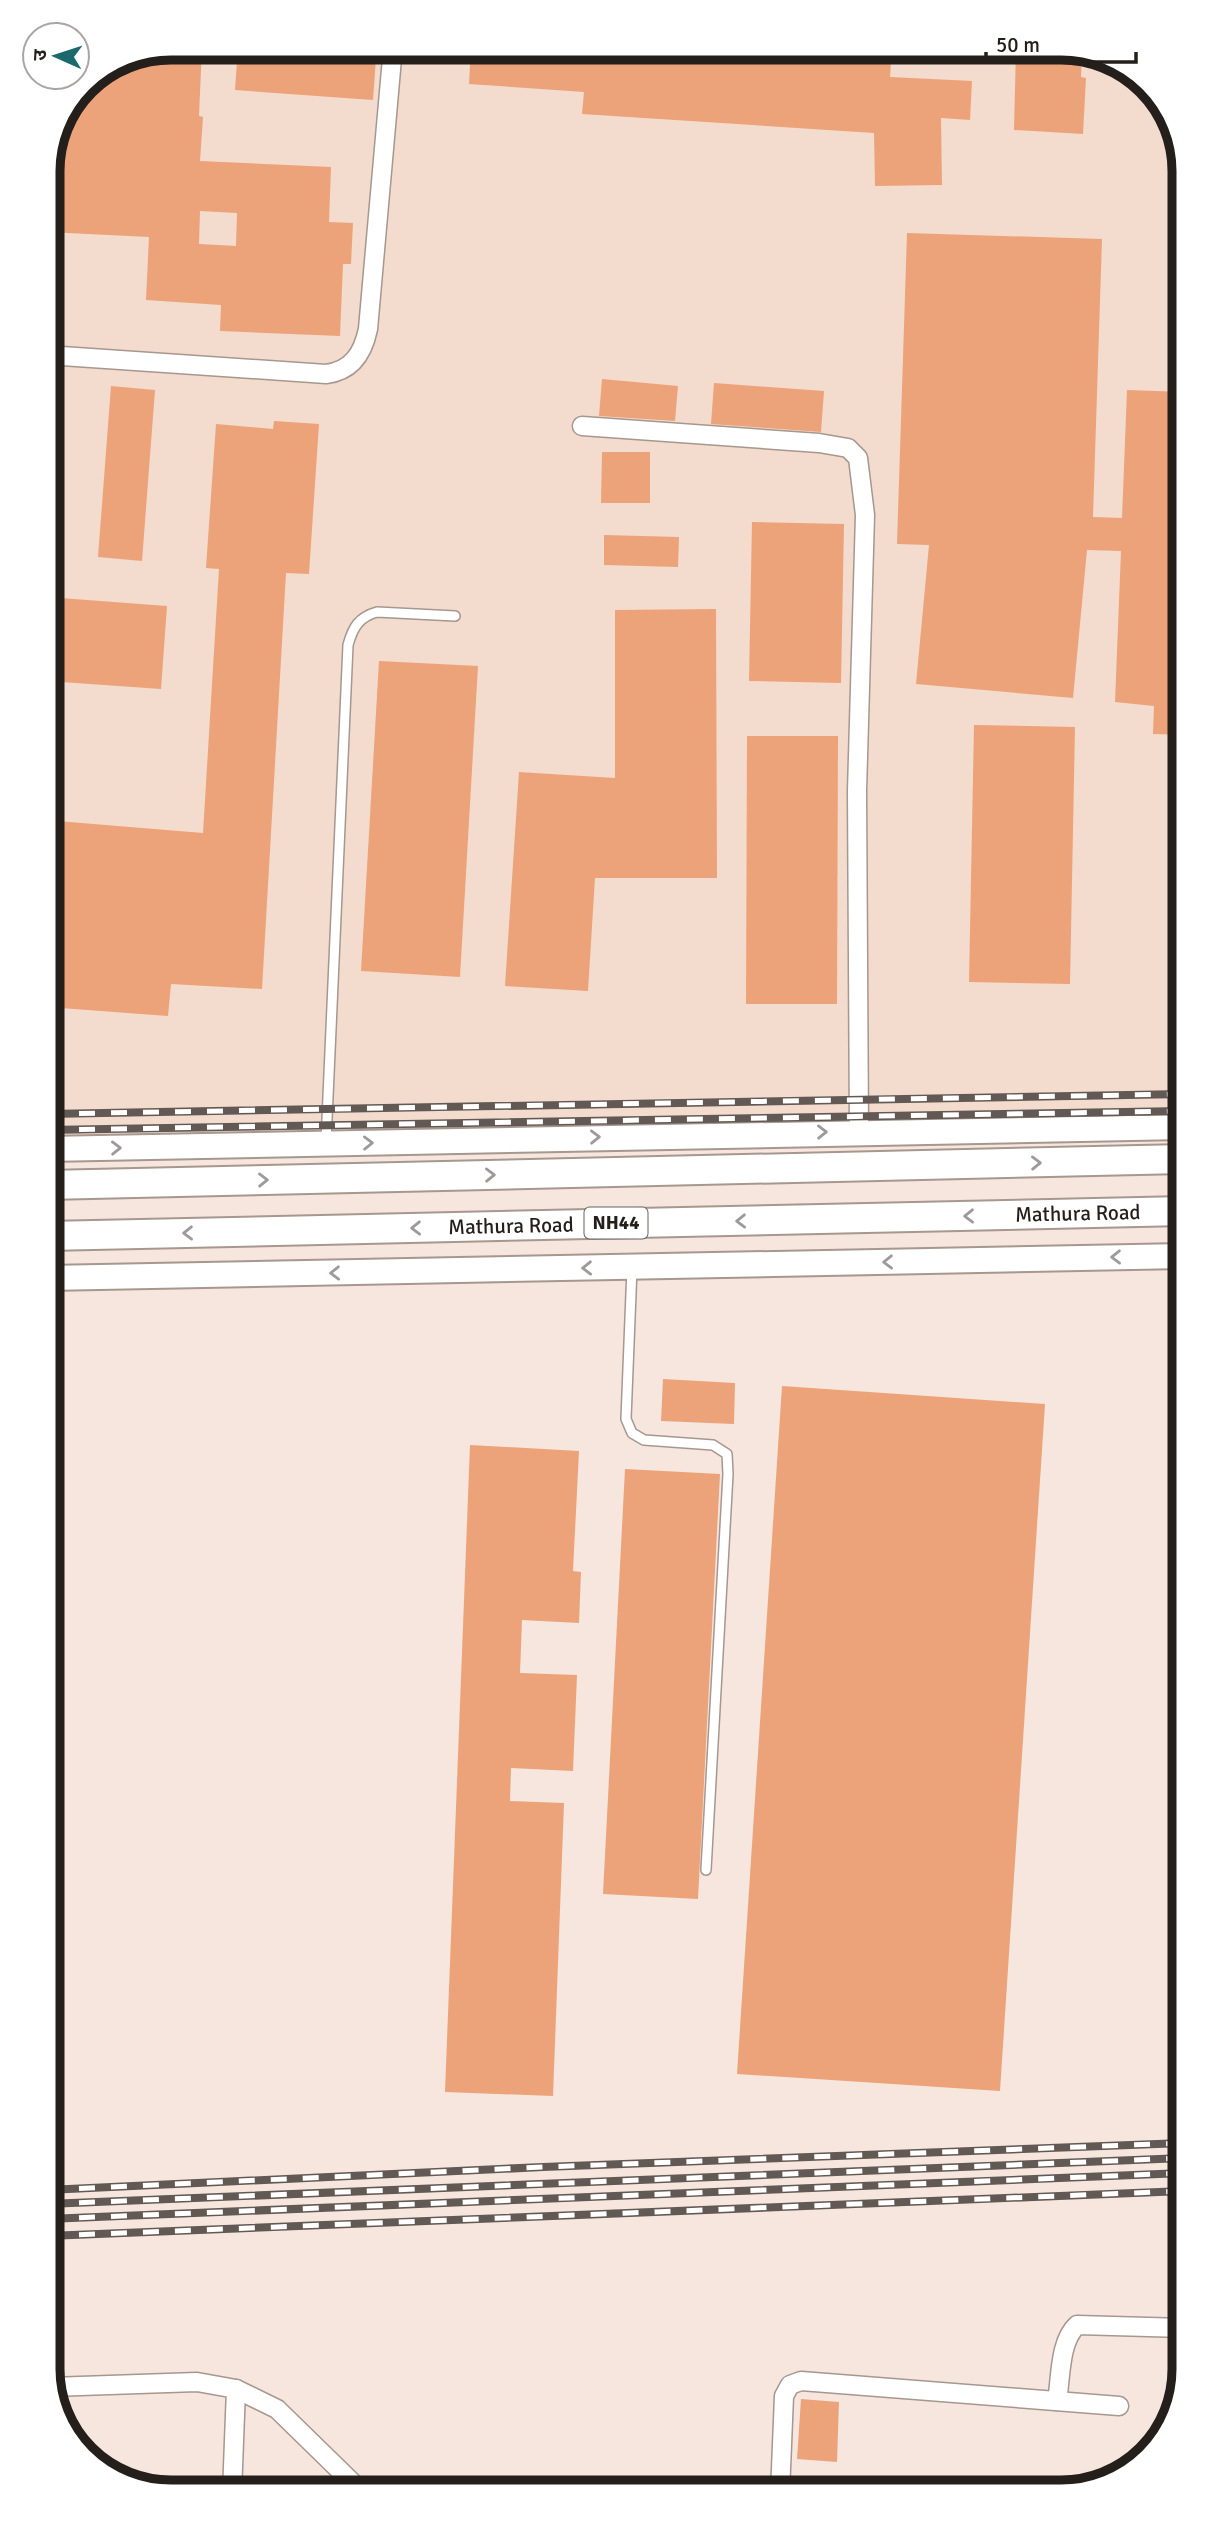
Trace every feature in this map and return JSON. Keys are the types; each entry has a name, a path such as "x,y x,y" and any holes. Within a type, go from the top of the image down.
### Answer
{"highway":[{"path":"60,1185 1172,1158"},
{"name":"Mathura Road","path":"60,1236 1172,1211"}],"main road":[{"path":"60,1149 1172,1127"},
{"path":"60,1278 1172,1256"}],"street":[{"path":"60,356 326,374 337,373 350,366 365,342 368,329 392,60"},
{"path":"582,426 819,443 848,447 858,458 865,515 857,791 859,1132"},
{"path":"1058,2401 1065,2345 1070,2331 1077,2325 1172,2328"},
{"path":"781,2480 784,2396 790,2385 802,2381 1119,2406"},
{"path":"62,2387 197,2382 236,2389 277,2409 350,2480"},
{"path":"232,2480 236,2389"}],"lane":[{"path":"326,1144 348,645 358,622 366,615 377,612 455,616"},
{"path":"632,1267 626,1419 632,1433 644,1440 713,1445 727,1454 706,1870"}],"shaded area":[{"path":"156,60 1068,60 1096,65 1122,78 1139,92 1157,115 1163,128 1172,171 1172,1129 60,1156 60,163 63,142 71,122 82,103 97,87 115,74"}],"building":[{"path":"156,60 201,60 199,116 203,117 200,161 331,167 329,222 353,223 351,264 343,264 340,336 220,331 221,305 146,300 149,237 60,233 60,163 63,142 82,103 97,87 115,74","holes":["200,211 237,213 236,246 199,244"]},
{"path":"237,60 376,60 373,100 235,90"},
{"path":"470,60 891,60 890,77 972,81 970,120 941,118 942,185 875,186 874,133 582,114 584,92 469,84"},
{"path":"1016,60 1082,62 1081,77 1086,78 1083,134 1014,130"},
{"path":"907,233 1102,239 1093,517 1122,518 1127,390 1172,392 1172,735 1153,734 1154,706 1115,702 1121,551 1087,550 1073,698 916,684 929,545 897,544"},
{"path":"602,379 678,386 675,421 599,416"},
{"path":"714,383 824,391 821,432 711,424"},
{"path":"111,386 155,390 142,561 98,557"},
{"path":"274,421 319,424 309,574 286,573 262,989 171,984 168,1016 60,1008 60,821 203,833 219,569 206,568 216,424 273,429"},
{"path":"602,452 650,452 650,503 601,503"},
{"path":"752,522 844,524 841,683 749,681"},
{"path":"604,535 679,537 678,567 604,565"},
{"path":"60,598 167,606 161,689 60,682"},
{"path":"716,609 717,878 595,878 588,991 505,986 519,772 615,778 615,610"},
{"path":"379,661 478,666 460,977 361,971"},
{"path":"974,725 1075,727 1070,984 969,982"},
{"path":"747,736 838,736 837,1004 746,1004"},
{"path":"663,1379 735,1383 734,1424 661,1421"},
{"path":"782,1386 1045,1404 1000,2091 737,2074"},
{"path":"470,1445 579,1451 573,1571 581,1572 579,1623 522,1620 520,1673 577,1675 573,1771 511,1768 510,1801 564,1803 553,2096 445,2092"},
{"path":"625,1469 720,1474 698,1899 603,1894"},
{"path":"801,2399 839,2402 837,2462 797,2459"}],"railway":[{"path":"60,1114 1172,1094"},
{"path":"60,1130 1172,1111"},
{"path":"60,2189 543,2167 1172,2143"},
{"path":"60,2203 1172,2158"},
{"path":"60,2218 1172,2173"},
{"path":"60,2235 1172,2191"}]}
